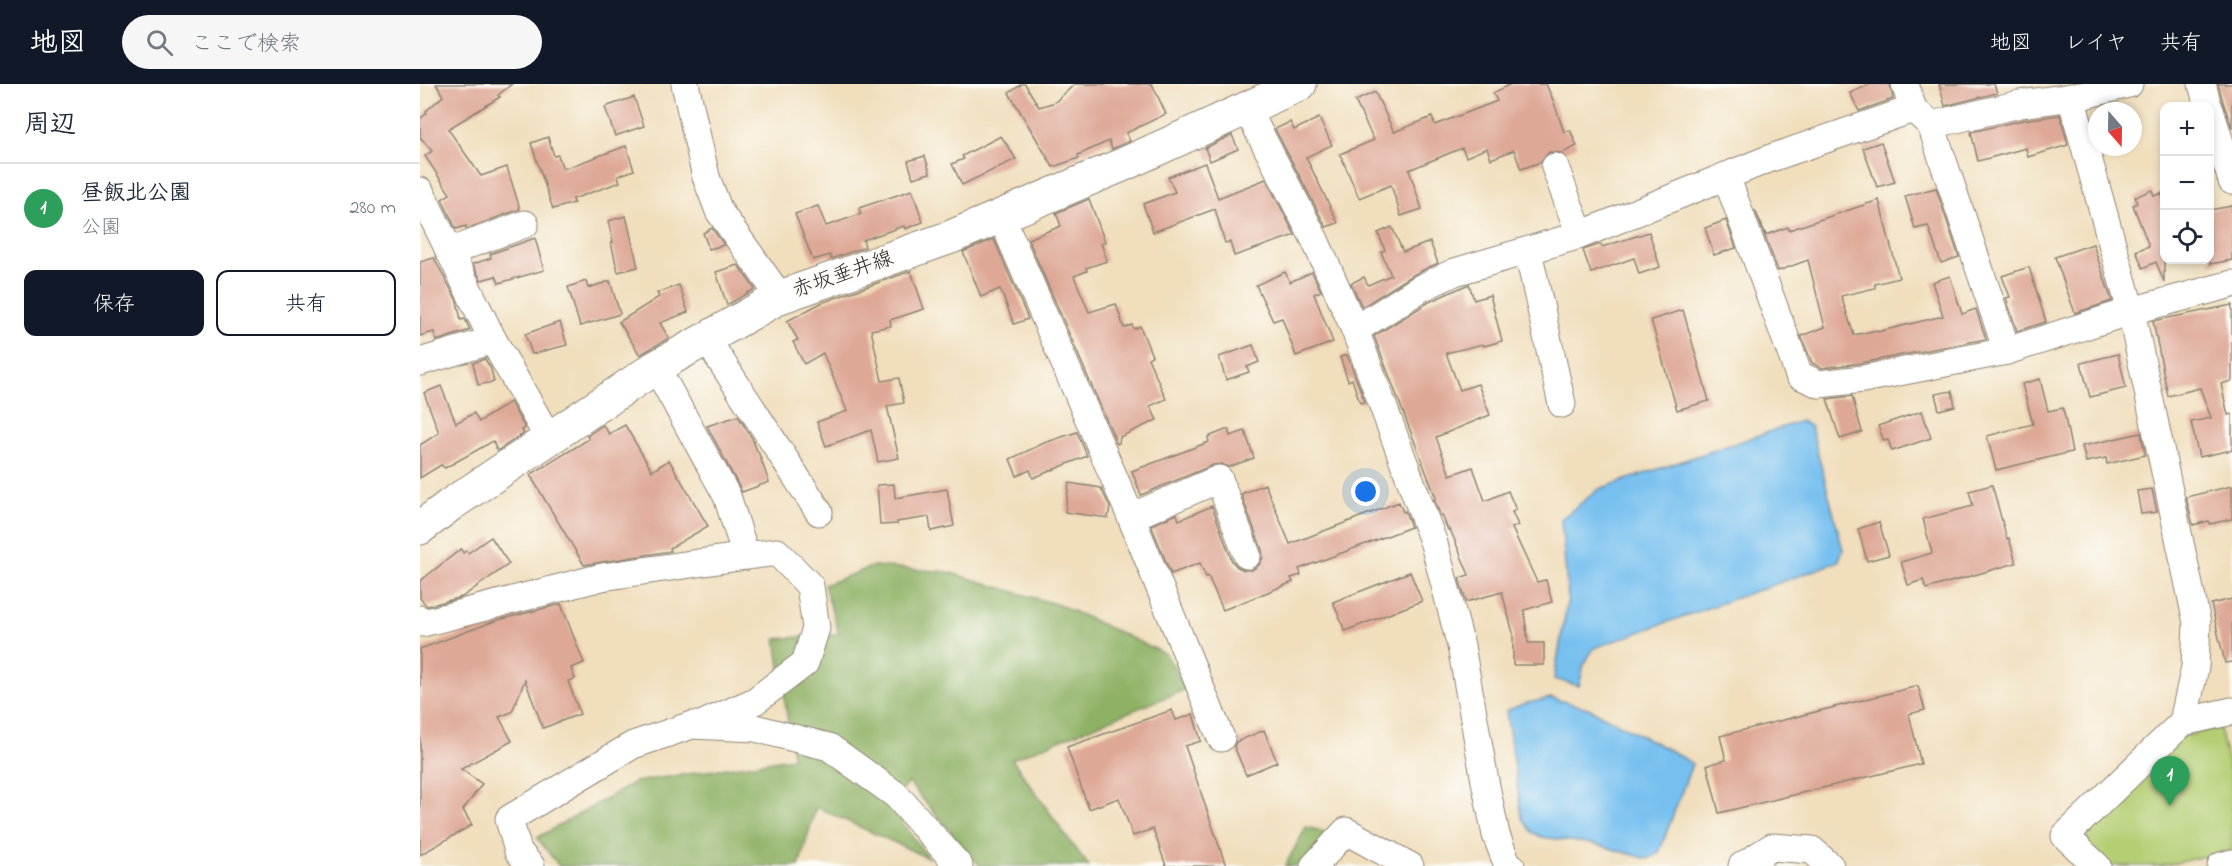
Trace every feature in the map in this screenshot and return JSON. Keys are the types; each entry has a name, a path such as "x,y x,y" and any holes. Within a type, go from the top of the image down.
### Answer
{"main road":[{"name":"赤坂垂井線","path":"420,528 450,505 656,367 780,297 951,237 1122,165 1258,97 1300,84"}],"street":[{"path":"685,84 706,177 718,211 780,297"},
{"path":"1355,330 1421,288 1455,272 1580,235 1771,158 1916,106 2020,104 2071,98 2129,84"},
{"path":"2202,84 2207,102"},
{"path":"1258,97 1315,240 1355,330 1434,544 1461,646 1496,835 1508,866"},
{"path":"2071,98 2131,310 2197,623 2195,667 2183,722"},
{"path":"1916,106 2007,351"},
{"path":"2214,124 2232,181"},
{"path":"1555,167 1580,235"},
{"path":"1726,176 1799,375 1818,384 2007,351 2131,310 2232,284"},
{"path":"420,191 494,340 549,439"},
{"path":"1001,216 1131,517 1221,738"},
{"path":"449,252 525,224"},
{"path":"1528,251 1562,404"},
{"path":"706,338 819,512"},
{"path":"420,362 494,340"},
{"path":"656,367 727,496 746,556"},
{"path":"1131,517 1219,479 1247,555"},
{"path":"420,619 423,623 602,577 777,552 810,586 816,628 805,663 755,701 698,726"},
{"path":"2097,866 2065,836 2183,722 2232,711"},
{"path":"531,866 518,851 509,819 633,745 692,725 755,728 829,747 896,795 959,866"},
{"path":"1314,866 1346,831 1410,866"},
{"path":"1742,866 1772,848 1812,850 1830,866"},
{"path":"2221,866 2232,863"}],"green space":[{"path":"874,566 948,572 1062,606 1166,654 1187,689 1012,759 1089,866 980,866 908,782 891,806 928,858 816,807 799,866 559,866 537,838 635,782 793,758 776,639 839,634 824,585"},
{"path":"2220,728 2232,783 2232,850 2162,866 2111,866 2087,844 2086,828 2179,737"},
{"path":"1306,827 1329,833 1304,866 1285,866"}],"water":[{"path":"1801,421 1811,427 1843,550 1838,562 1594,648 1584,664 1579,686 1554,679 1568,598 1561,519 1599,489"},
{"path":"1551,698 1588,708 1692,764 1659,853 1648,859 1594,844 1541,837 1532,832 1522,818 1506,711 1523,704"}],"building":[{"path":"436,84 512,84 498,95 500,97 448,129 481,176 507,167 520,209 466,229 466,226 456,229 442,199 450,194 425,156 432,151 420,137 420,119 443,96"},
{"path":"1025,84 1039,107 1055,102 1075,84 1152,84 1166,114 1126,133 1130,141 1112,149 1109,141 1078,155 1079,158 1053,167 1009,93"},
{"path":"1511,84 1546,84 1564,132 1570,130 1577,146 1562,153 1549,152 1541,162 1521,169 1514,150 1491,159 1487,148 1466,157 1462,148 1409,170 1422,209 1401,216 1391,185 1359,198 1340,154 1374,140 1355,101 1375,92 1394,132 1432,117 1435,125 1497,101 1493,93"},
{"path":"1870,84 1890,84 1893,99 1859,111 1850,93"},
{"path":"1939,84 1994,84 1997,93 1945,106"},
{"path":"2218,84 2232,84 2232,128 2223,102"},
{"path":"634,97 644,126 615,136 605,107"},
{"path":"2060,115 2068,145 2028,157 2026,148 1978,161 1971,132 2023,120"},
{"path":"1319,118 1332,145 1306,157 1338,223 1326,227 1275,129 1290,122 1294,130"},
{"path":"1232,135 1238,149 1210,161 1205,148"},
{"path":"1001,136 1016,159 962,185 952,164 964,159 962,156"},
{"path":"548,137 554,156 558,155 563,169 626,146 634,170 618,176 620,182 573,199 574,203 553,209 531,143"},
{"path":"1881,142 1895,182 1877,187 1863,148"},
{"path":"925,156 930,173 913,178 908,161"},
{"path":"1205,163 1218,198 1266,179 1295,235 1234,256 1230,242 1225,243 1215,209 1153,232 1143,204 1175,192 1168,177"},
{"path":"1936,188 1959,257 1941,263 1928,226 1915,229 1905,196"},
{"path":"912,190 923,222 863,240 865,247 831,259 830,255 813,260 795,214 818,206 826,226 861,214 859,208"},
{"path":"2152,190 2154,196 2160,193 2160,264 2164,264 2164,282 2156,262 2143,268 2136,251 2149,246 2133,205 2137,203 2135,197"},
{"path":"1089,199 1105,242 1101,243 1107,261 1086,268 1087,271 1074,276 1089,312 1116,304 1124,328 1132,325 1134,329 1140,326 1152,356 1148,358 1166,399 1150,406 1157,420 1120,437 1117,444 1028,239 1061,226 1056,213"},
{"path":"1879,200 1899,278 1875,284 1875,288 1841,296 1854,335 1877,330 1877,332 1943,316 1932,282 1950,276 1962,314 1976,309 1986,339 1861,363 1822,368 1812,363 1801,336 1825,327 1808,260 1778,271 1755,210 1766,235 1788,227 1789,230"},
{"path":"2232,206 2232,260 2214,263 2214,210"},
{"path":"626,216 638,267 618,272 608,221"},
{"path":"1726,220 1736,248 1714,255 1705,228"},
{"path":"1392,227 1403,252 1430,242 1438,263 1413,275 1362,307 1351,283 1364,277 1368,285 1391,275 1381,252 1385,250 1378,233"},
{"path":"712,228 724,245 709,249 703,233"},
{"path":"1649,232 1660,267 1639,274 1634,258 1591,273 1583,250 1601,244 1602,247"},
{"path":"535,238 544,270 499,283 496,276 481,280 473,264 491,258 490,254"},
{"path":"994,239 1028,319 1014,324 1000,289 981,297 963,252"},
{"path":"2093,244 2112,301 2075,313 2055,257"},
{"path":"434,258 457,301 461,320 465,319 470,330 436,341 434,332 420,336 420,262"},
{"path":"738,265 755,289 727,305 716,272"},
{"path":"2029,267 2046,322 2017,331 2006,298 2010,297 2002,276"},
{"path":"911,271 924,309 890,320 891,326 871,330 882,381 899,378 904,403 887,406 899,458 878,462 871,430 826,446 817,422 847,411 823,353 804,364 793,342 798,340 787,321 821,303"},
{"path":"1285,272 1290,282 1312,272 1321,291 1314,294 1333,342 1296,356 1282,318 1273,321 1256,285"},
{"path":"586,281 588,288 610,281 620,314 580,326 568,287"},
{"path":"1469,284 1474,300 1490,295 1502,341 1446,353 1460,390 1478,384 1490,415 1436,437 1450,475 1473,467 1485,501 1508,491 1516,510 1512,512 1518,525 1512,528 1537,582 1546,580 1552,602 1524,610 1528,643 1544,643 1544,665 1513,665 1513,633 1502,592 1466,602 1459,578 1469,575 1450,529 1448,530 1440,515 1434,499 1436,498 1374,336 1429,302"},
{"path":"679,285 688,312 660,323 669,338 640,355 619,322 659,297 657,293"},
{"path":"2232,305 2232,381 2221,384 2228,415 2232,414 2232,450 2199,457 2191,422 2211,418 2200,388 2168,396 2153,321"},
{"path":"1683,310 1709,401 1677,410 1651,320"},
{"path":"560,322 567,345 532,354 525,334"},
{"path":"1253,345 1259,362 1247,367 1249,372 1226,380 1219,357"},
{"path":"2118,354 2126,388 2090,397 2081,363"},
{"path":"1347,355 1365,402 1360,403 1352,379 1348,381 1340,357"},
{"path":"485,359 491,369 494,382 478,385 473,363"},
{"path":"2040,379 2048,411 2063,408 2072,452 1996,470 1987,436 2033,424 2022,384"},
{"path":"441,386 456,423 474,413 479,422 510,402 525,428 522,430 524,433 497,451 493,441 445,468 441,465 420,478 420,445 439,433 424,393"},
{"path":"1952,391 1955,406 1939,410 1935,394"},
{"path":"1852,396 1862,432 1840,439 1827,399"},
{"path":"1922,411 1931,438 1892,451 1888,440 1884,441 1878,426"},
{"path":"738,416 752,438 769,482 742,492 707,426"},
{"path":"603,425 609,434 625,425 652,471 669,460 708,526 670,548 671,551 584,565 530,475 589,439 587,436"},
{"path":"1228,429 1230,436 1245,431 1254,458 1229,467 1222,464 1213,465 1141,495 1132,471 1209,442 1208,437"},
{"path":"1077,432 1087,456 1033,478 1030,470 1017,476 1010,459 1044,443"},
{"path":"2141,433 2145,455 2107,464 2106,458 2086,462 2082,446"},
{"path":"1069,483 1101,488 1110,507 1108,518 1065,512"},
{"path":"894,484 895,498 947,489 954,526 931,531 929,517 880,525 877,485"},
{"path":"1265,484 1290,544 1399,502 1411,527 1299,569 1301,575 1291,578 1293,582 1223,610 1200,563 1171,574 1151,525 1177,514 1179,520 1212,506 1232,561 1237,567 1252,570 1259,565 1263,557 1262,550 1241,494"},
{"path":"1992,485 2016,563 1926,589 1923,580 1908,585 1901,562 1932,553 1923,519 1973,506 1969,491"},
{"path":"2232,486 2232,519 2193,525 2186,497"},
{"path":"2152,489 2157,512 2141,514 2137,491"},
{"path":"1879,522 1889,555 1867,561 1858,529"},
{"path":"491,537 509,564 462,597 428,606 425,604 420,598 420,581 461,549 463,553 466,551 468,553"},
{"path":"1410,572 1422,601 1345,631 1333,602"},
{"path":"2232,599 2232,662 2225,663 2211,604"},
{"path":"561,604 584,663 571,668 575,679 568,681 580,714 543,728 525,680 512,712 499,717 512,741 461,769 482,784 463,810 472,825 420,855 420,649 495,621"},
{"path":"1918,686 1925,710 1909,714 1921,764 1719,813 1707,765 1726,760 1720,736"},
{"path":"1172,710 1176,720 1193,714 1201,741 1185,746 1226,866 1166,866 1153,829 1133,836 1119,798 1089,809 1067,747"},
{"path":"1264,730 1277,762 1246,775 1234,746 1236,742"}],"place":[{"name":"昼飯北公園","path":"2170,806"}]}
